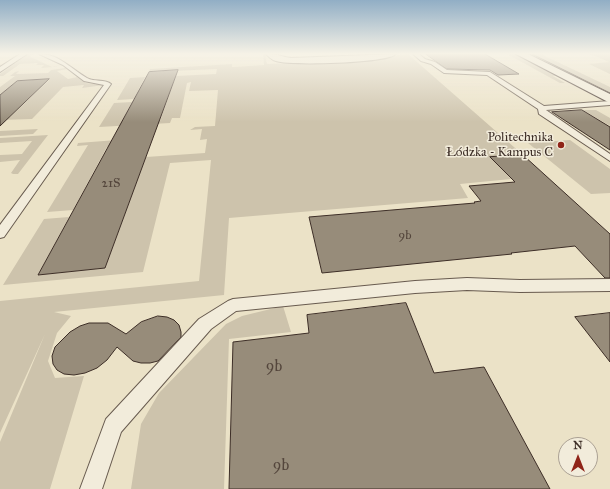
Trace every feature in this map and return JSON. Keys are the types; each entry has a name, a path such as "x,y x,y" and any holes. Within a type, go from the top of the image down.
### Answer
{"street":[{"path":"566,77 610,99"}],"lane":[{"path":"0,234 108,84 86,80 82,77"},
{"path":"494,77 542,108 610,103"},
{"path":"542,108 542,112 610,158"},
{"path":"91,489 114,426 205,324 233,305 467,284 520,286 610,285"}],"shaded area":[{"path":"14,77 65,77 68,79 77,77 86,83 104,85 82,88 84,85 63,87 32,119 0,120 0,117 10,117 49,80 17,81 0,95 0,87"},
{"path":"145,77 134,99 117,100 130,78"},
{"path":"176,77 434,77 523,155 491,157 511,179 460,184 468,198 229,218 224,295 54,312 71,316 57,333 48,361 55,378 84,376 50,489 0,489 0,442 45,334 0,433 0,301 199,281 211,160 170,163 143,272 3,285 44,219 69,217 38,275 105,268 146,157 205,153 207,139 200,140 202,129 190,130 195,127 215,126 218,90 189,91 191,82 187,83 180,118 172,118 170,123 99,127 114,103 132,102 121,123 160,121"},
{"path":"549,77 554,77 565,83 560,83"},
{"path":"574,77 589,77 610,87 610,95"},
{"path":"583,110 596,110 610,118 610,126"},
{"path":"38,129 33,134 0,136 0,131"},
{"path":"48,135 18,174 11,173 20,160 0,162 0,155 22,154 32,141 0,143 0,138"},
{"path":"117,140 139,145 107,147 73,210 47,212 88,145 77,146 78,143"},
{"path":"570,140 610,169 610,193 591,194 528,143"},
{"path":"283,306 291,332 229,339 224,489 131,489 141,424 159,393 226,324 242,316"}],"building":[{"path":"146,77 175,77 105,268 38,275"},
{"path":"49,79 0,126 0,95 17,81"},
{"path":"582,110 610,127 610,150 552,112"},
{"path":"523,155 610,234 610,278 605,278 575,246 511,253 512,254 322,273 309,217 475,203 474,202 481,201 469,186 515,182 490,157"},
{"path":"406,303 434,373 484,367 550,489 229,489 233,342 309,333 307,315"},
{"path":"610,313 610,362 575,317"},
{"path":"158,316 167,317 174,320 179,325 181,337 158,361 141,363 133,361 117,347 107,360 97,368 85,373 74,375 64,374 57,370 53,364 52,356 55,347 70,332 80,326 89,323 108,323 126,334 141,322"}],"tram line":[{"path":"578,77 610,93"}],"place":[{"name":"Politechnika Łódzka - Kampus C","path":"561,145"}]}
